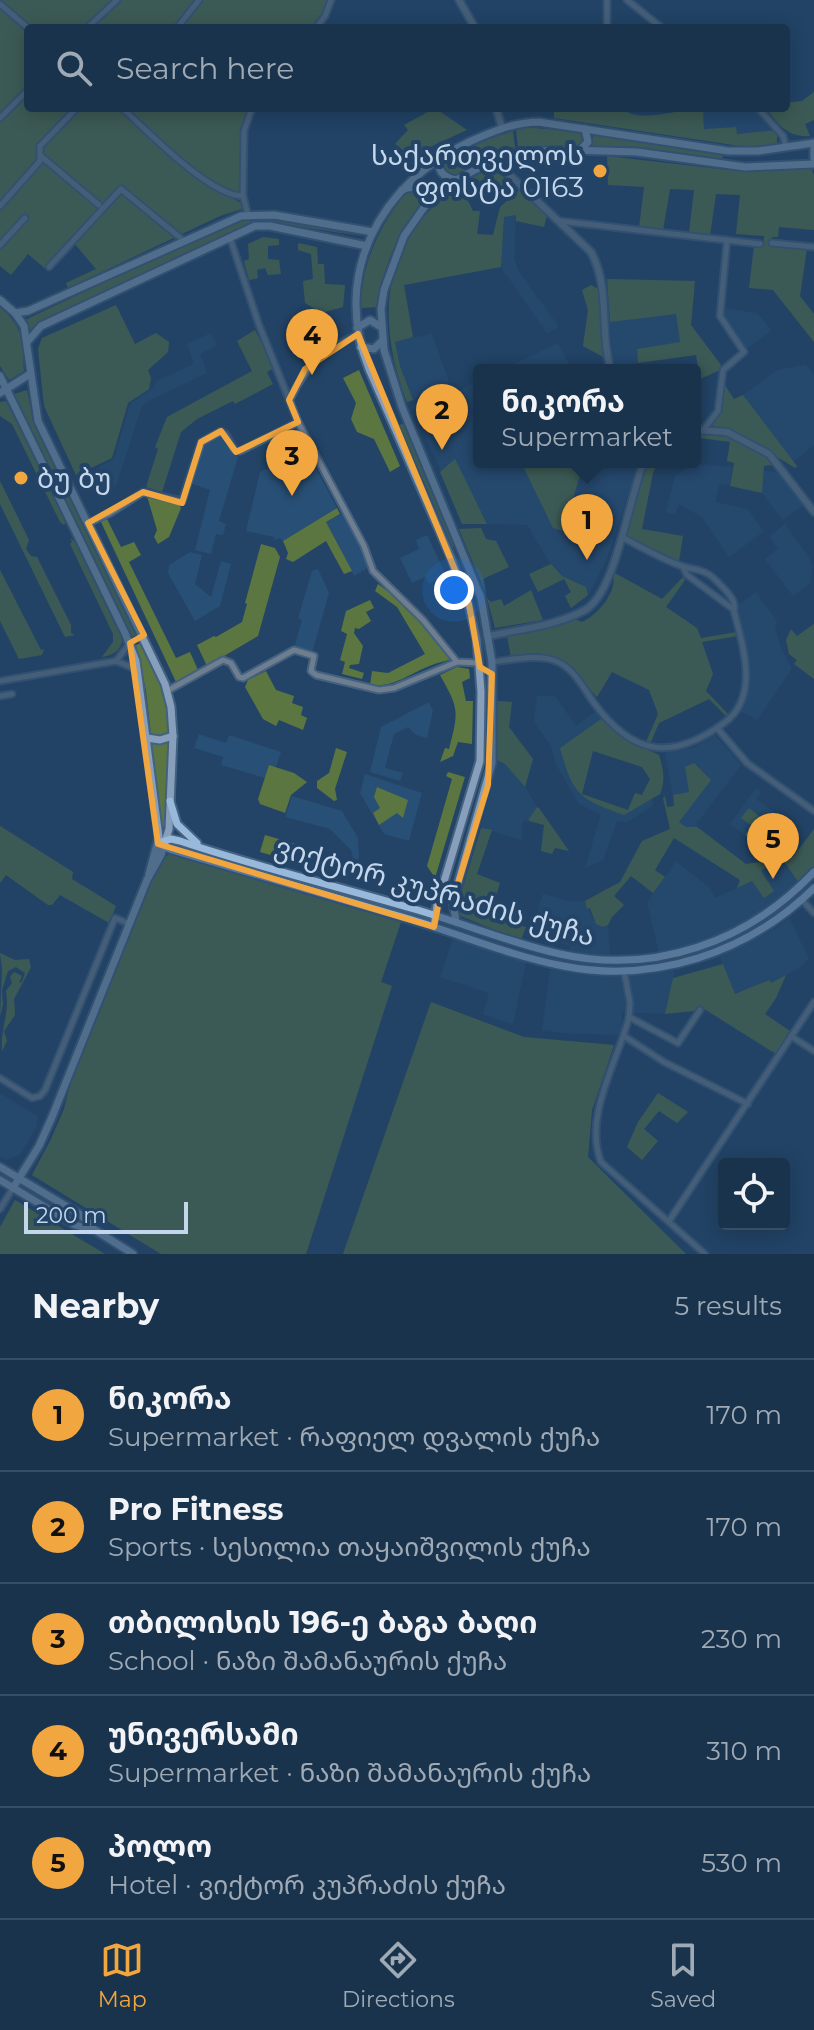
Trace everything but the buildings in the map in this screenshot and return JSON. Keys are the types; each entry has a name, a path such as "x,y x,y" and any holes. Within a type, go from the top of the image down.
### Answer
{"main road":[{"path":"434,927 480,761 480,667 469,604 357,332 357,282 373,232 401,190 422,169 441,156 502,128 539,122 728,151 758,151 814,144 814,161 759,167 637,152 518,152 494,160 456,180 425,206 404,236 382,298 381,327 387,362 402,407 481,598 492,662 492,763 452,906 456,922"},
{"path":"579,150 588,142 585,129"},
{"path":"726,165 728,151"},
{"path":"441,156 438,164 440,171 456,180"},
{"path":"401,190 420,189 425,206"},
{"path":"15,313 28,311 226,221 248,215 274,215 373,232"},
{"path":"27,343 41,326 263,225 367,246"},
{"path":"0,300 24,326 38,421 167,691 173,736 170,801 163,843 52,1117 39,1146 13,1188"},
{"path":"357,332 360,324 370,320 381,327"},
{"path":"361,346 374,349 383,340"},
{"path":"4,391 30,374"},
{"path":"0,376 4,391 130,643 138,670 163,843"},
{"path":"448,549 453,550 460,544"},
{"path":"454,565 459,557 467,561"},
{"path":"130,643 143,636"},
{"path":"480,667 492,662"},
{"path":"480,667 492,674"},
{"path":"147,738 160,740 173,736"},
{"path":"170,801 179,828 209,850"},
{"name":"ვიქტორ კუპრაძის ქუჩა","path":"163,843 175,839 435,915 516,942 576,957 609,961 645,960 686,953 754,922 789,897 814,873"},
{"name":"ვიქტორ კუპრაძის ქუჩა","path":"163,843 511,952 564,966 624,971 688,962 732,946 760,930 814,888"},
{"path":"444,883 449,889 457,887"},
{"path":"754,922 760,930"},
{"path":"511,952 516,942"},
{"path":"0,1167 81,1215 95,1230 133,1254"},
{"path":"0,1180 75,1225 95,1230"}],"street":[{"path":"91,24 117,0"},
{"path":"180,24 199,0"},
{"path":"319,24 331,0"},
{"path":"459,0 473,24"},
{"path":"607,0 607,24"},
{"path":"627,0 657,24"},
{"path":"0,4 24,25"},
{"path":"0,118 24,94"},
{"path":"73,112 40,146 42,157 99,205"},
{"path":"127,112 208,184 232,195 243,196"},
{"path":"248,215 243,196 244,131 251,112"},
{"path":"497,112 502,128"},
{"path":"762,112 783,136 786,147"},
{"path":"0,206 42,157"},
{"path":"494,160 591,252 603,284 610,364"},
{"path":"49,267 121,189 183,240"},
{"path":"0,245 25,218"},
{"path":"560,221 760,244"},
{"path":"230,238 259,325 298,422 364,546 373,571 423,620 457,662"},
{"path":"704,429 718,411 723,370 744,352 720,316 727,240"},
{"path":"772,243 814,247"},
{"path":"289,400 305,369 357,332"},
{"path":"88,523 143,492 182,501 201,442 221,431 234,449 240,451 298,422"},
{"path":"701,429 738,437 769,454 814,512"},
{"path":"489,636 567,618 594,604 605,585 642,468"},
{"path":"492,662 546,658 560,662 620,730 634,740 661,750 686,745 731,719 746,684 745,661 732,599 705,572 683,567 621,537"},
{"path":"683,567 687,575 733,609"},
{"path":"116,661 130,643"},
{"path":"167,691 223,660 231,663 239,677 243,678 294,650 314,656 311,671 316,675 379,690 394,688 457,662 480,667"},
{"path":"0,681 116,661 138,670"},
{"path":"0,696 12,694"},
{"path":"717,728 747,763 814,811"},
{"path":"802,900 814,913"},
{"path":"0,1078 32,1098 40,1096 115,918 130,924"},
{"path":"624,971 630,1003 629,1017 602,1098 595,1146 601,1162 705,1254"},
{"path":"669,1221 814,1002"},
{"path":"629,1017 678,1043 700,1010"},
{"path":"624,1036 664,1062 748,1104"},
{"path":"791,1036 814,1051"},
{"path":"0,1209 13,1188"}],"highlighted area":[{"path":"358,334 469,604 480,667 492,674 488,785 457,887 441,891 434,927 158,844 130,643 144,635 88,523 143,492 182,503 201,442 221,431 236,452 298,422 289,400 305,369"}],"shaded area":[{"path":"703,112 760,112 777,130 737,134 735,127 704,130"},
{"path":"516,215 514,259 519,272 559,327 547,333 501,267 504,217"},
{"path":"723,308 757,313 771,330 747,349 725,323"},
{"path":"676,313 680,342 637,349 638,363 614,364 610,322"},
{"path":"211,333 217,345 200,354 207,373 146,402 141,408 116,486 109,485 99,467 114,459 130,404 153,388 157,381 194,364 187,344"},
{"path":"432,334 449,382 413,400 400,366 395,341"},
{"path":"558,343 569,364 514,364"},
{"path":"806,365 814,375 814,445 793,462 743,395 777,370"},
{"path":"473,384 473,468 637,468 606,561 588,595 586,587 562,576 551,564 527,525 487,524 455,460 441,471 412,406 431,396 435,402"},
{"path":"223,435 238,457 219,521 226,524 223,535 216,534 211,554 195,550 210,490 190,483 202,445"},
{"path":"292,456 309,456 337,508 283,541 246,531 260,472"},
{"path":"701,465 732,467 729,485 719,484 715,502 747,509 764,531 729,557 702,517 679,504 675,514 666,512 675,476 687,468 701,468"},
{"path":"764,471 782,473 805,504 783,520 762,493"},
{"path":"342,514 367,558 366,569 354,576 326,522"},
{"path":"785,524 812,566 810,583 793,596 765,559 778,549 769,537"},
{"path":"427,535 446,575 429,584 425,577 412,583 400,558 419,549 416,540"},
{"path":"190,552 202,555 195,584 211,597 221,561 231,564 220,606 195,621 168,573 169,565"},
{"path":"318,569 329,593 312,653 294,648 302,620 298,618 312,571"},
{"path":"756,592 777,621 775,627 781,649 792,668 757,720 740,711 750,681 748,657 736,610"},
{"path":"537,696 555,696 576,726 596,711 601,719 560,748 580,794 623,815 651,799 653,802 652,806 626,823 617,821 603,860 585,868 601,814 579,804 556,764 551,746 534,722"},
{"path":"429,702 433,711 427,738 416,735 408,727 394,734 385,768 403,773 400,781 370,772 381,727"},
{"path":"199,734 226,743 229,735 281,752 276,767 269,766 265,778 221,765 223,757 194,748"},
{"path":"715,735 741,765 697,827 686,827 679,822 710,780 685,767 689,792 673,795 665,753 693,748"},
{"path":"497,760 505,764 525,787 537,807 529,821 522,824 522,840 481,828"},
{"path":"365,774 422,793 409,841 384,834 360,793"},
{"path":"756,788 761,792 756,799 774,812 767,821 749,808 752,827 745,835 730,824"},
{"path":"292,796 342,811 358,838 360,880 353,877 351,850 330,829 285,817"},
{"path":"783,860 799,883 764,911 717,935 680,949 659,953 647,902 676,862 710,888 715,898 752,881 764,897 761,871"},
{"path":"543,894 572,902 585,901 593,919 603,927 608,925 610,957 568,952 571,946 530,934"},
{"path":"789,918 809,959 771,983 768,980 735,995 720,957 774,930"},
{"path":"453,939 526,962 513,1024 483,1014 489,993 440,977"},
{"path":"550,970 623,977 675,971 665,1014 622,1012 621,1035 542,1030"},
{"path":"0,1093 38,1117 36,1128 20,1155 6,1160 0,1156"}],"green space":[{"path":"0,0 114,0 87,24 27,24"},
{"path":"120,0 329,0 316,24 93,24"},
{"path":"0,9 24,29 24,89 0,113"},
{"path":"814,92 814,120 805,124 810,136 790,132 769,112 790,112 790,102 802,101"},
{"path":"24,97 24,112 122,112 205,184 241,203 242,209 220,216 68,288 66,283 96,269 74,243 48,271 28,254 11,275 0,266 0,121"},
{"path":"129,112 248,112 243,121 240,191 228,190 213,183 164,145"},
{"path":"428,112 441,112 467,130 432,146 414,159 395,144 408,130 404,125"},
{"path":"554,112 649,115 703,112 704,129 736,127 737,134 777,130 777,144 740,146 554,118"},
{"path":"523,127 582,132 583,142 578,146 518,147 516,130"},
{"path":"513,131 515,147 499,150 455,175 445,171 443,161"},
{"path":"593,135 723,154 722,160 592,146"},
{"path":"607,156 745,172 811,168 814,175 814,230 779,227 778,237 772,237 771,244 807,248 800,296 814,314 814,342 773,290 749,288 754,246 763,247 764,236 736,234 740,195 716,194 710,236 689,233 694,190 670,189 663,230 639,228 644,187 608,185"},
{"path":"493,167 515,188 501,200 489,178 480,183 478,179 462,189 473,211 480,211 477,234 493,235 500,207 519,190 547,216 544,227 516,221 516,215 504,217 501,267 404,285 413,337 395,342 413,400 407,402 395,365 389,329 390,296 396,265 410,236 430,210 458,187"},
{"path":"406,192 416,192 421,204 404,228 392,253 377,307 361,308 368,260 380,232"},
{"path":"266,217 360,236 265,221 253,224 30,331 25,320 223,226 245,218"},
{"path":"263,237 279,239 279,245 268,246 268,259 279,260 281,274 268,275 265,268 257,270 258,278 249,280 244,261 249,259 248,244"},
{"path":"298,243 317,247 318,264 324,264 325,284 345,285 343,307 321,313 305,303 303,281 313,279 311,254 298,250"},
{"path":"607,279 695,281 691,325 721,365 718,371 701,379 701,364 698,364 696,355 638,363 637,349 680,342 676,314 610,322"},
{"path":"591,285 600,290 605,358 583,346 588,310 582,290"},
{"path":"116,305 135,344 156,333 169,342 168,352 148,370 151,378 149,389 128,403 112,458 76,475 44,406 38,349 42,338"},
{"path":"0,307 14,322 22,343 24,371 9,380 0,366"},
{"path":"255,330 274,368 267,372 273,384 197,419 181,432 162,492 146,487 158,449 155,447 167,417 252,371 237,341"},
{"path":"359,370 400,466 390,472 374,439 357,432 351,419 356,403 343,378"},
{"path":"721,379 734,399 743,395 797,466 795,468 740,434 711,425 721,411"},
{"path":"27,390 33,421 137,635 132,637 14,394"},
{"path":"6,401 66,521 64,525 12,424 0,416 0,402"},
{"path":"405,423 455,546 450,548 399,425"},
{"path":"701,433 730,436 771,459 772,465 764,466 762,493 730,486 734,463 727,461 730,442 701,438"},
{"path":"455,459 487,524 462,524 440,472"},
{"path":"524,468 582,468 563,531 553,528"},
{"path":"645,468 655,468 642,529 683,536 679,561 625,536"},
{"path":"0,481 29,540 26,549 31,556 37,557 71,625 71,633 75,635 65,637 0,504"},
{"path":"149,494 178,503 181,508 169,537 158,544 154,537 157,530"},
{"path":"337,508 340,514 326,522 352,571 344,574 326,541 293,562 286,559 288,553 283,541"},
{"path":"107,519 121,547 134,542 141,555 129,562 176,658 190,652 198,670 176,682 101,522"},
{"path":"481,528 486,539 496,541 509,567 483,579 486,594 459,529"},
{"path":"70,538 77,543 123,639 116,652 110,655 102,657 113,642 113,634 70,544"},
{"path":"261,544 275,548 280,557 258,636 207,666 197,645 242,622"},
{"path":"551,564 562,576 586,587 588,595 571,608 565,596 571,592 564,579 538,592 529,574"},
{"path":"0,570 41,650 44,649 42,655 19,659 0,621"},
{"path":"613,572 662,599 683,577 685,580 666,607 697,628 701,638 737,632 738,636 702,642 713,674 706,691 729,715 728,718 709,699 659,723 650,744 646,742 658,714 649,690 612,672 597,697 559,658 511,658 507,635 575,619 582,622 601,608 610,594"},
{"path":"378,584 408,606 451,659 394,682 370,685 372,671 388,673 425,654 397,607 375,591"},
{"path":"531,590 543,620 495,628 487,598 491,602 501,599 504,606"},
{"path":"370,600 374,608 366,612 371,621 359,629 355,628 354,633 363,646 359,664 350,665 349,668 364,673 362,679 342,674 345,662 340,660 347,634 341,631 346,611"},
{"path":"814,624 814,679 794,664 797,660 789,654 786,640 791,629 797,636"},
{"path":"141,643 168,707 169,733 160,737 151,735 136,645"},
{"path":"457,667 469,669 470,678 462,682 466,701 473,701 472,744 458,742 453,756 440,762 445,748 449,749 456,718 454,703 440,675"},
{"path":"266,671 276,690 294,696 292,703 303,707 301,715 307,718 303,730 279,720 276,726 263,719 245,687 248,680"},
{"path":"497,701 512,702 509,727 533,759 525,787 505,764 497,760"},
{"path":"601,719 633,743 659,755 663,770 660,794 624,815 597,804 587,799 580,793 574,786 560,748","holes":["593,751 642,767 650,779 642,795 635,793 628,810 582,794"]},
{"path":"169,741 166,826 162,827 151,743"},
{"path":"336,748 347,752 335,789 337,800 334,801 317,788 317,781 329,773"},
{"path":"694,763 711,780 679,822 686,827 697,827 746,864 772,860 773,863 761,871 774,891 764,898 752,881 737,888 740,880 674,838 655,870 665,877 653,893 631,876 614,896 624,905 608,925 603,927 596,924 585,901 620,882 642,841 670,829 663,798 665,796 667,807 674,806 673,795 689,792 685,767"},
{"path":"269,765 294,773 307,782 291,795 285,813 260,804 258,799"},
{"path":"448,772 465,777 435,878 427,866 452,779 446,776"},
{"path":"377,787 408,800 403,818 397,813 379,825 373,813 380,808 374,797"},
{"path":"537,807 569,851 555,848 552,854 541,851 544,825 529,821"},
{"path":"749,808 766,821 771,816 785,827 780,833 748,837 745,835 752,826 741,818"},
{"path":"0,826 73,872 72,879 116,906 109,923 60,895 52,905 48,905 6,875 0,883"},
{"path":"481,828 492,830 477,874 500,883 490,915 526,927 521,940 458,915 457,907"},
{"path":"814,829 814,866 799,883 783,860 793,857"},
{"path":"265,835 303,846 298,863 260,852"},
{"path":"170,854 401,922 381,982 392,986 306,1254 161,1254 32,1175 64,1109 71,1081 155,872 163,858"},
{"path":"0,953 15,960 29,959 31,967 14,999 15,1015 4,1031 7,1041 2,1051 6,991 12,983 10,977 14,972 22,976 19,983 25,973 16,967 8,971 2,990 0,1016"},
{"path":"723,964 735,994 786,975 765,1014 790,1031 776,1054 701,1007 694,1011 665,1014 673,978"},
{"path":"431,1002 524,1037 614,1045 592,1110 588,1157 686,1254 343,1254"},
{"path":"658,1093 688,1112 677,1123 659,1111 644,1129 658,1141 642,1160 627,1147 638,1122"},
{"path":"15,1200 105,1254 0,1254 0,1227"}],"place":[{"name":"საქართველოს ფოსტა 0163","path":"600,171"},
{"name":"უნივერსამი","path":"312,375"},
{"name":"Pro Fitness","path":"442,450"},
{"name":"ბუ ბუ","path":"21,478"},
{"name":"თბილისის 196-ე ბაგა ბაღი","path":"292,496"},
{"name":"ნიკორა","path":"587,560"},
{"name":"პოლო","path":"773,879"}]}
